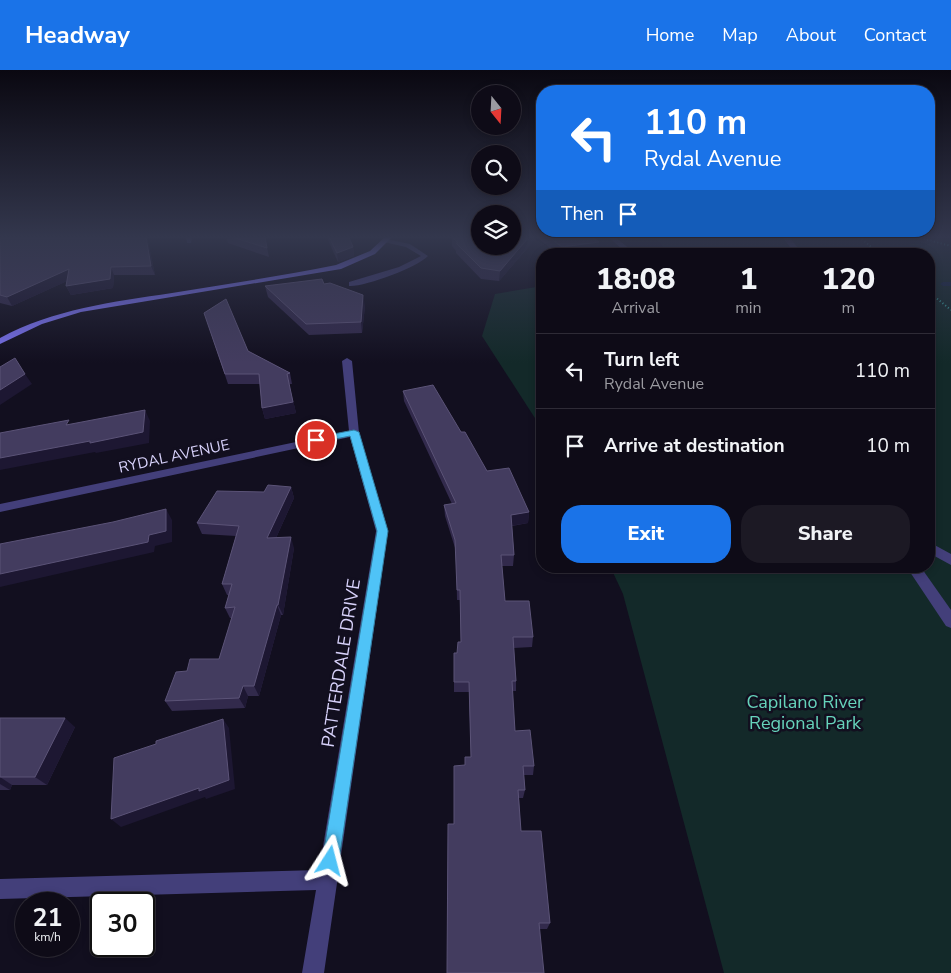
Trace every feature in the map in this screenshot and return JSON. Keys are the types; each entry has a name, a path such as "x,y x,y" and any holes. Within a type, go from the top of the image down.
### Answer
{"main road":[{"path":"0,341 31,325 77,311 263,279"}],"street":[{"path":"352,284 367,279"},
{"name":"PATTERDALE DRIVE","path":"313,973 382,531 354,432 347,362"},
{"name":"RYDAL AVENUE","path":"0,508 354,432"},
{"path":"935,551 951,560"},
{"path":"918,573 951,622"},
{"path":"0,888 327,880"}],"path":[{"path":"935,297 951,310"}],"green space":[{"name":"Capilano River Regional Park","path":"935,279 951,279 951,973 724,973 623,594 613,573 935,573"},
{"path":"536,287 536,420 482,336 495,294"}],"building":[{"path":"0,279 47,279 7,297 0,295"},
{"path":"67,279 109,279 66,286"},
{"path":"322,279 324,284 330,283 363,295 361,322 306,324 265,286"},
{"path":"226,299 248,351 290,373 287,374 293,402 262,408 259,374 225,374 204,313"},
{"path":"15,358 25,374 0,390 0,367"},
{"path":"433,385 461,432 465,432 487,471 509,468 529,512 511,515 514,555 501,555 505,601 529,601 533,637 513,637 516,681 512,681 515,731 530,730 534,766 523,766 525,790 518,790 521,831 541,831 550,923 539,923 544,973 447,973 448,824 454,824 454,766 465,765 465,757 471,757 469,682 454,682 454,653 457,653 458,642 461,642 460,590 457,590 455,540 444,505 456,503 403,391"},
{"path":"145,410 143,432 0,458 0,433 69,420 66,425"},
{"path":"268,485 291,487 267,538 291,537 278,605 254,686 243,686 239,698 165,701 176,672 187,671 190,659 219,659 235,607 225,608 232,584 222,584 239,526 197,523 217,491 264,492"},
{"path":"166,509 166,531 149,535 148,542 0,574 0,544 113,522"},
{"path":"0,718 65,718 35,777 0,777"},
{"path":"223,719 229,780 199,791 199,788 111,819 114,758 156,744 156,741"}],"waterway":[{"path":"943,284 951,284"}],"route":[{"path":"316,440 354,432 382,531 330,861"}]}
